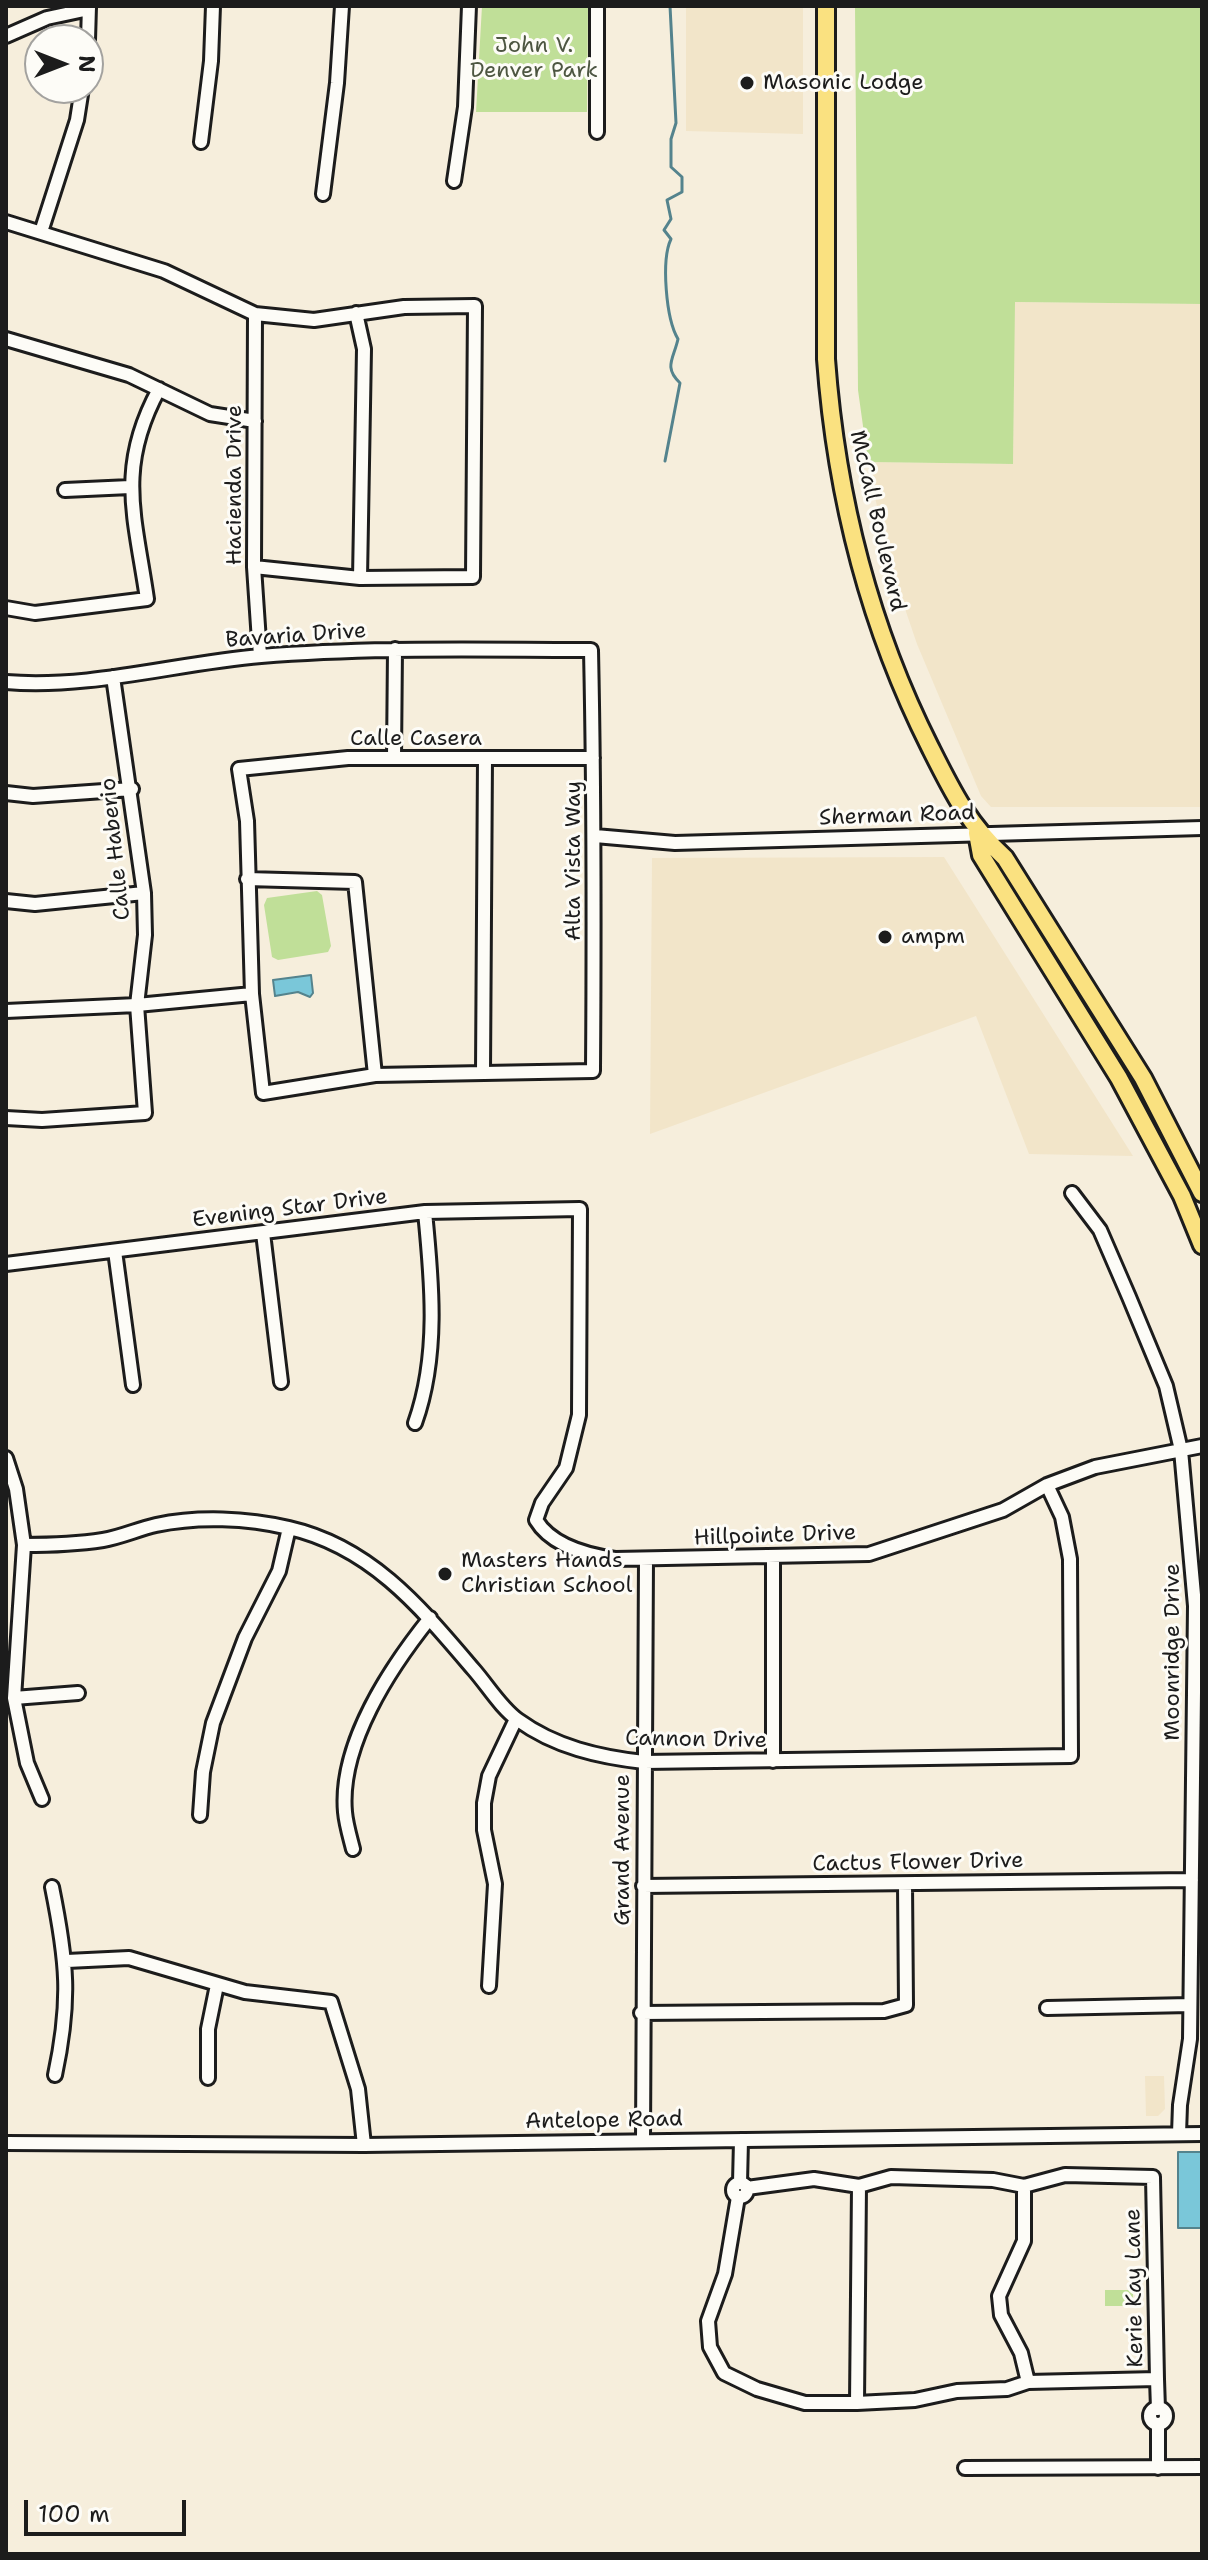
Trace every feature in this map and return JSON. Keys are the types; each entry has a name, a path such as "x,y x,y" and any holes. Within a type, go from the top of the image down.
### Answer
{"main road":[{"name":"McCall Boulevard","path":"826,6 826,359 830,413 843,493 865,583 896,675 944,776 977,833 1005,858 1128,1054 1202,1193"},
{"name":"McCall Boulevard","path":"977,833 981,855 1141,1117 1202,1245"},
{"path":"1141,1117 1156,1125 1202,1213"}],"street":[{"path":"201,142 211,61 213,6"},
{"path":"323,194 337,83 342,6"},
{"path":"454,181 465,107 469,6"},
{"path":"597,6 597,132"},
{"path":"6,36 47,18 89,8"},
{"path":"41,232 80,104"},
{"path":"6,222 164,271 255,314 314,320 404,307 475,306 473,577 360,578 254,567"},
{"path":"356,313 364,349 360,578"},
{"name":"Hacienda Drive","path":"255,314 254,567 260,656"},
{"path":"6,339 129,375 210,414 255,421"},
{"path":"6,608 35,613 147,599 130,487 136,441 143,419 159,389"},
{"path":"65,490 130,487"},
{"path":"394,758 395,649"},
{"name":"Bavaria Drive","path":"6,682 37,684 113,677 260,656 395,649 591,650"},
{"name":"Alta Vista Way","path":"483,1071 593,1071 595,836 591,650"},
{"name":"Calle Haberio","path":"6,1118 42,1120 145,1113 137,1005 145,935 144,893 132,789 113,677"},
{"path":"375,1075 355,882 247,879 252,994 263,1093 375,1075 483,1071 485,758"},
{"name":"Calle Casera","path":"247,879 247,821 239,769 312,760 593,758"},
{"path":"6,793 33,796 132,789"},
{"name":"Sherman Road","path":"595,836 675,843 1202,828"},
{"path":"6,901 35,904 144,893"},
{"path":"6,1011 137,1005 252,994"},
{"name":"Moonridge Drive","path":"1072,1193 1100,1230 1129,1297 1166,1386 1181,1450 1194,1579 1190,2039 1179,2134"},
{"name":"Evening Star Drive","path":"6,1264 425,1212 580,1209 579,1415 566,1468 542,1503 536,1520"},
{"path":"415,1423 427,1390 430,1360 430,1262 425,1212"},
{"path":"263,1233 281,1382"},
{"path":"115,1251 133,1385"},
{"name":"Hillpointe Drive","path":"536,1520 553,1539 595,1556 646,1559 869,1554 1003,1510 1047,1485 1095,1467 1202,1446"},
{"path":"6,1458 16,1489 24,1545 13,1673 14,1698 27,1763 42,1799"},
{"name":"Cannon Drive","path":"24,1545 106,1540 158,1525 200,1520 243,1521 289,1528 351,1551 407,1593 516,1719 572,1748 644,1762 1071,1756 1070,1559 1062,1517 1047,1485"},
{"path":"200,1815 213,1723 245,1638 279,1571 289,1528"},
{"path":"773,1558 773,1761"},
{"name":"Grand Avenue","path":"643,2140 641,2013 646,1559"},
{"path":"353,1849 345,1811 357,1742 370,1706 387,1675 430,1618"},
{"path":"14,1698 78,1693"},
{"path":"489,1986 495,1884 484,1830 484,1803 494,1763 516,1719"},
{"name":"Cactus Flower Drive","path":"643,1886 1192,1880"},
{"path":"641,2013 884,2011 906,2005 905,1884"},
{"path":"52,1887 67,1961 66,2022 55,2075"},
{"path":"67,1961 129,1958 162,1965 217,1985 277,1997 331,2002 358,2089 364,2145"},
{"path":"208,2078 208,2029 217,1985"},
{"path":"1047,2008 1190,2005"},
{"name":"Antelope Road","path":"6,2143 364,2145 1202,2134"},
{"name":"Kerie Kay Lane","path":"741,2140 741,2189 725,2274 708,2321 710,2347 724,2373 757,2389 805,2403 915,2400 957,2391 1007,2389 1028,2382 1157,2379 1153,2177 1065,2175 1024,2186 993,2180 891,2177 859,2186 814,2179 765,2182 741,2189"},
{"path":"857,2403 859,2186"},
{"path":"1024,2186 1024,2241 999,2296 1001,2315 1021,2353 1028,2382"},
{"path":"1157,2379 1158,2409 1151,2417 1158,2424 1158,2468"},
{"path":"965,2468 1202,2467"}],"shaded area":[{"path":"686,6 803,6 803,134 686,131"},
{"path":"1014,302 1202,304 1202,807 991,807 981,796 917,644 887,556 868,462 1013,464"},
{"path":"944,857 1133,1156 1029,1154 976,1016 650,1134 652,858"},
{"path":"1145,2076 1164,2076 1165,2109 1158,2116 1146,2116"}],"green space":[{"name":"John V. Denver Park","path":"482,6 588,6 587,112 476,112"},
{"path":"855,6 1202,6 1202,304 1015,302 1013,464 868,462 858,390"},
{"path":"317,891 322,895 331,946 328,952 278,960 272,957 264,905 267,898"},
{"path":"1105,2290 1133,2290 1133,2306 1105,2306"}],"water":[{"path":"311,975 313,993 310,997 298,992 275,996 273,980"},
{"path":"1178,2152 1202,2152 1202,2228 1178,2228"}],"waterway":[{"path":"665,461 680,383 671,367 678,339 670,318 666,289 666,261 671,239 664,230 671,219 667,200 682,192 682,177 671,167 671,139 676,123 670,6"}],"place":[{"name":"Masonic Lodge","path":"747,83"},
{"name":"ampm","path":"885,937"},
{"name":"Masters Hands Christian School","path":"445,1574"}]}
